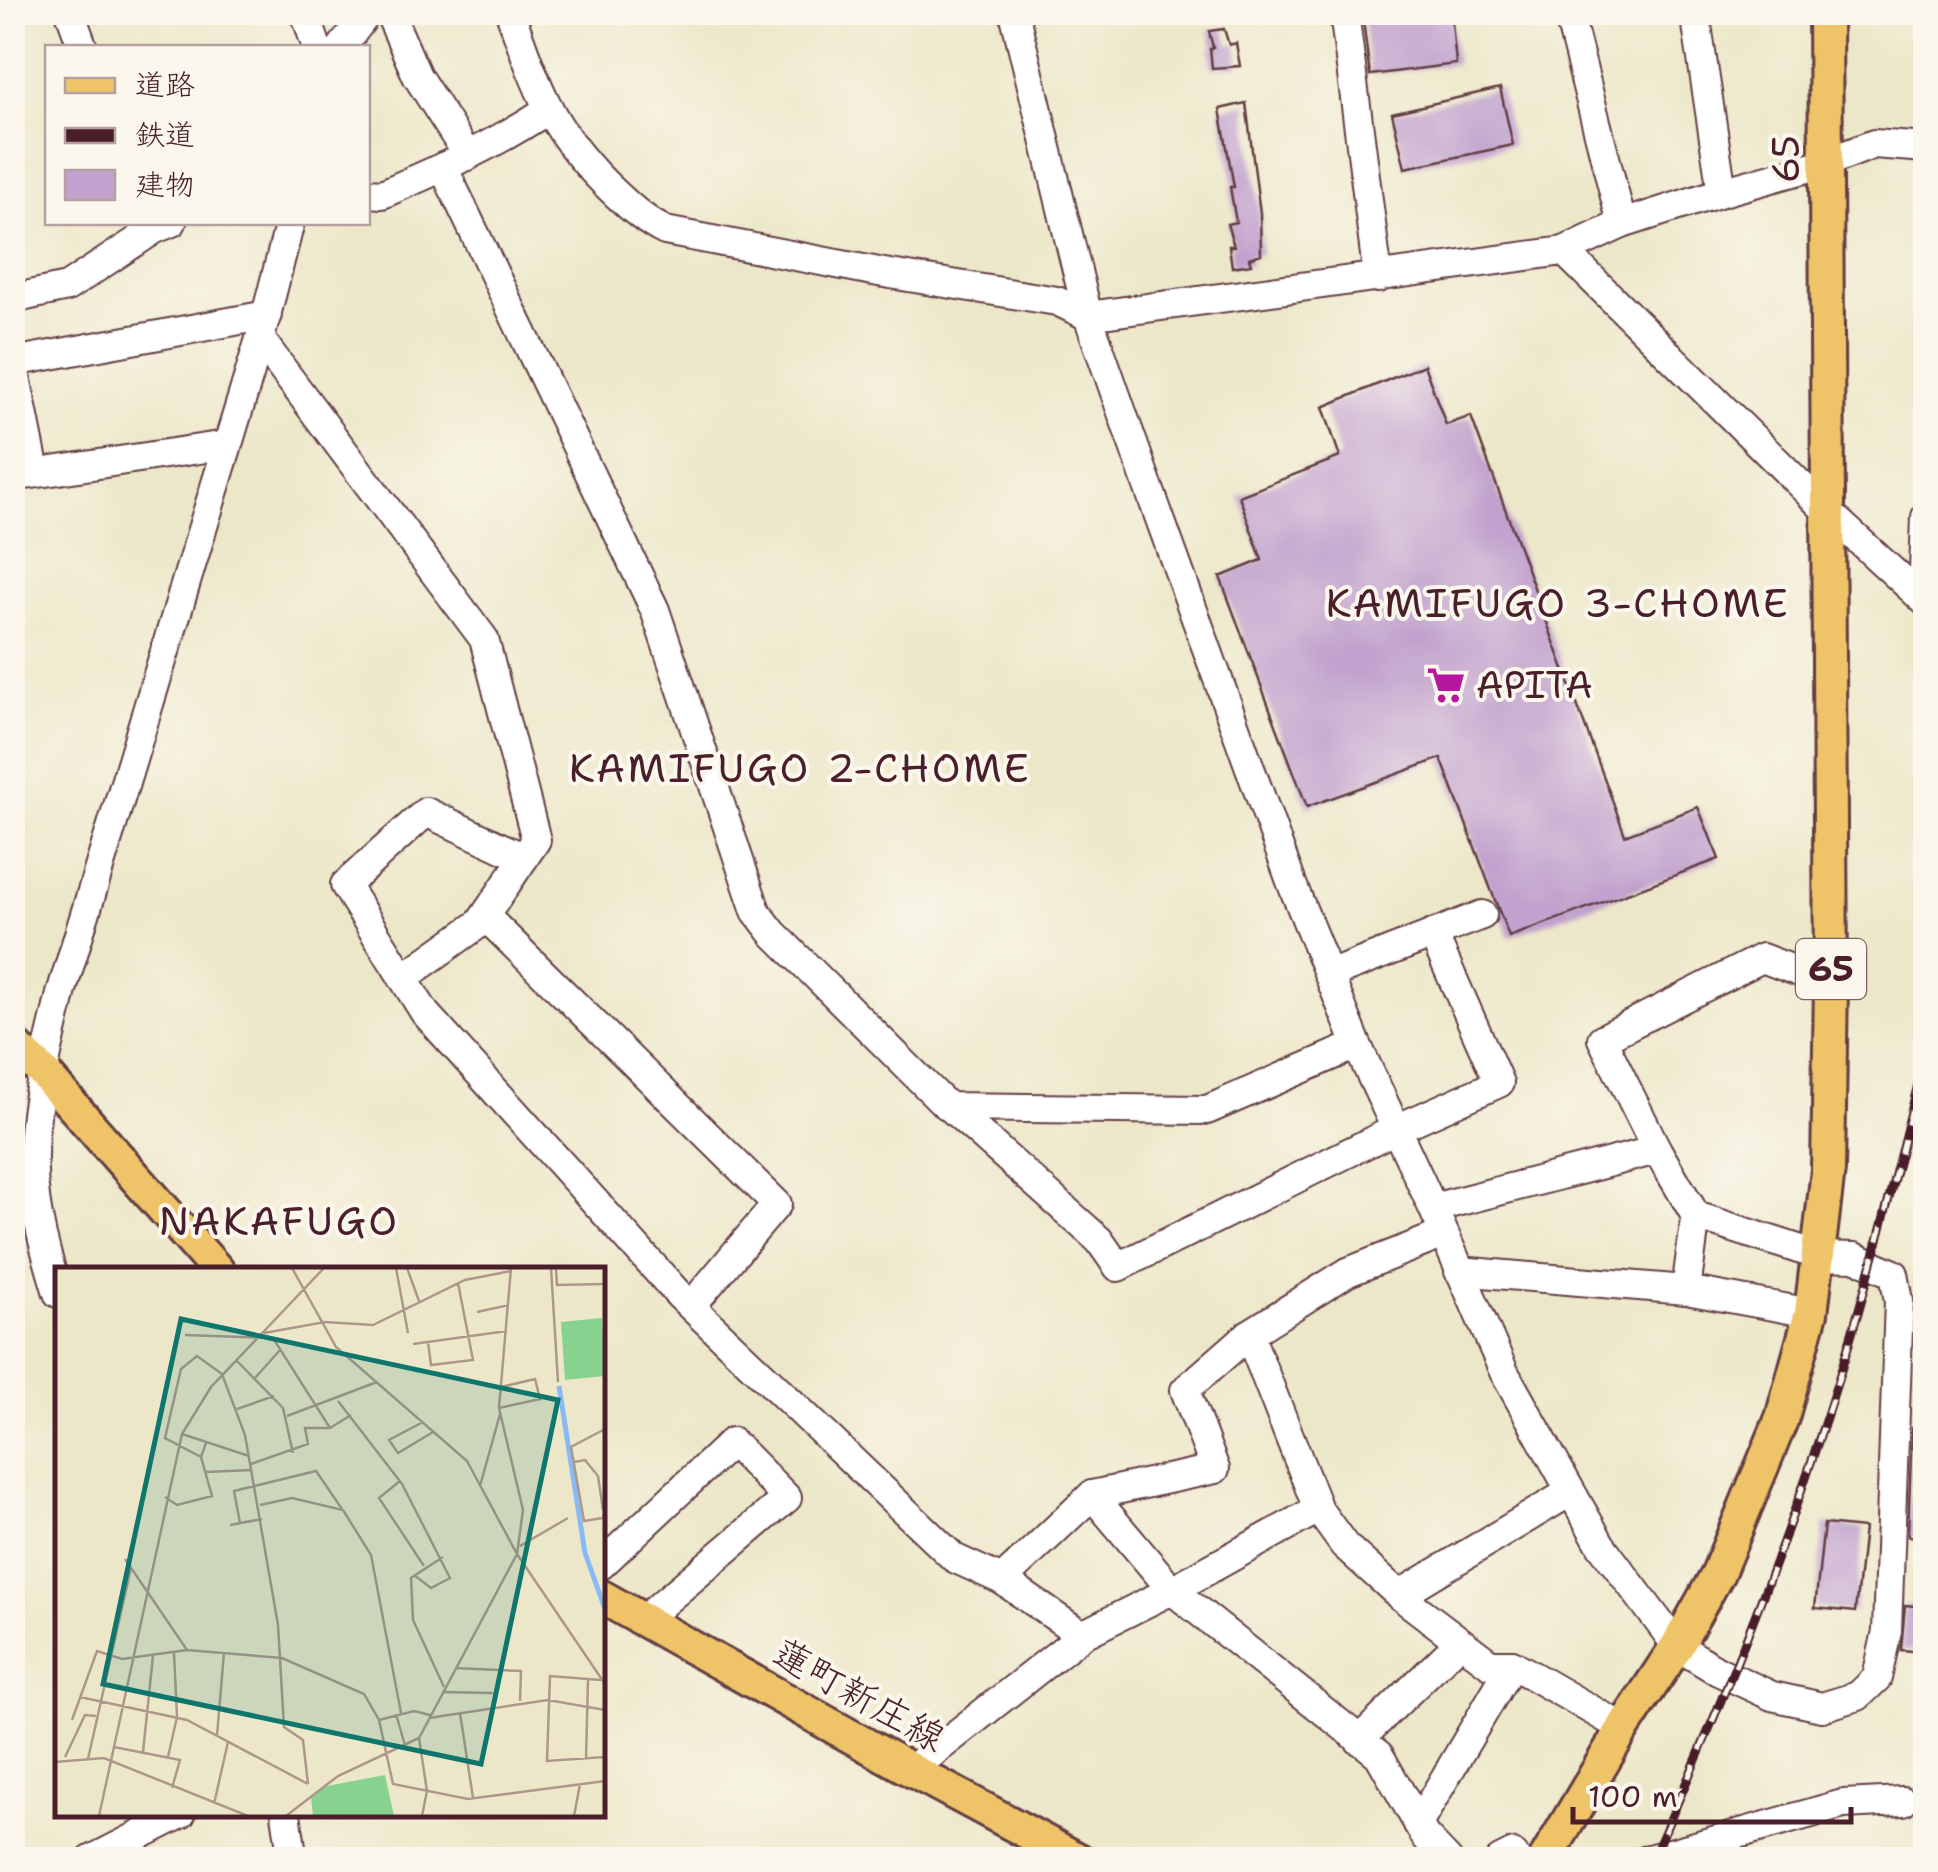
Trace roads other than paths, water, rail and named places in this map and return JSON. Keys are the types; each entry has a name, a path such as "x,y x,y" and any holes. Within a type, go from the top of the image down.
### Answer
{"main road":[{"name":"65","path":"1545,1860 1718,1573 1782,1418 1811,1313 1820,1256 1828,1170 1832,984 1825,12"},
{"path":"12,1043 43,1072 214,1267"},
{"name":"蓮町新庄線","path":"605,1599 1079,1860"}],"street":[{"path":"70,12 82,45"},
{"path":"305,12 316,45"},
{"path":"343,45 368,12"},
{"path":"389,12 655,610 756,911 950,1106 1099,1240 1118,1268 1396,1128 1499,1082 1433,934"},
{"path":"510,12 547,110 571,149 645,221 665,231 1057,301 1088,316 1564,251 1622,224 1825,163 1874,144 1926,148"},
{"path":"1014,12 1088,316 1278,846 1357,1044 1504,1372 1601,1545 1677,1646 1718,1671 1772,1696 1822,1707 1858,1696 1877,1678 1887,1630 1899,1301 1894,1274 1855,1257 1820,1256 1696,1216"},
{"path":"1344,12 1378,278"},
{"path":"1568,12 1622,224"},
{"path":"1695,12 1722,192"},
{"path":"370,193 382,194 456,162 547,110"},
{"path":"12,299 67,287 160,225"},
{"path":"55,1281 39,1222 24,1117 43,1072 62,990 264,327 289,225"},
{"path":"1564,251 1828,513 1924,600"},
{"path":"226,445 24,475 13,359 264,327"},
{"path":"264,327 484,639 536,840 480,923 403,978"},
{"path":"1924,600 1926,517"},
{"path":"524,858 426,812 345,885 425,1013 691,1306 954,1558 1002,1580 1082,1635"},
{"path":"1329,975 1482,915"},
{"path":"484,916 777,1204 691,1306"},
{"path":"1686,1290 1696,1216 1602,1039 1762,958 1832,984"},
{"path":"950,1106 1206,1110 1357,1044"},
{"path":"1002,1580 1092,1495 1215,1469 1185,1390 1248,1334 1438,1221 1658,1150"},
{"path":"1459,1271 1686,1290 1811,1313"},
{"path":"1248,1334 1318,1510 1344,1545 1399,1595 1490,1664 1512,1664 1623,1728"},
{"path":"605,1561 732,1442 788,1498 642,1620"},
{"path":"1399,1595 1570,1492"},
{"path":"1092,1495 1172,1590 1379,1755 1418,1824 1448,1860"},
{"path":"911,1770 1082,1635 1318,1510"},
{"path":"1360,1740 1460,1642"},
{"path":"1418,1824 1512,1664"},
{"path":"1646,1860 1843,1804 1904,1801"},
{"path":"91,1860 175,1817"},
{"path":"286,1817 292,1860"},
{"path":"1500,1860 1512,1854 1517,1860"}],"railway":[{"path":"1652,1860 1753,1621 1798,1500 1863,1297 1926,1053"}],"place":[{"name":"APITA","path":"1446,685"}],"district":[{"name":"KAMIFUGO 3-CHOME","path":"1558,603"},
{"name":"KAMIFUGO 2-CHOME","path":"800,768"},
{"name":"NAKAFUGO","path":"279,1221"}]}
